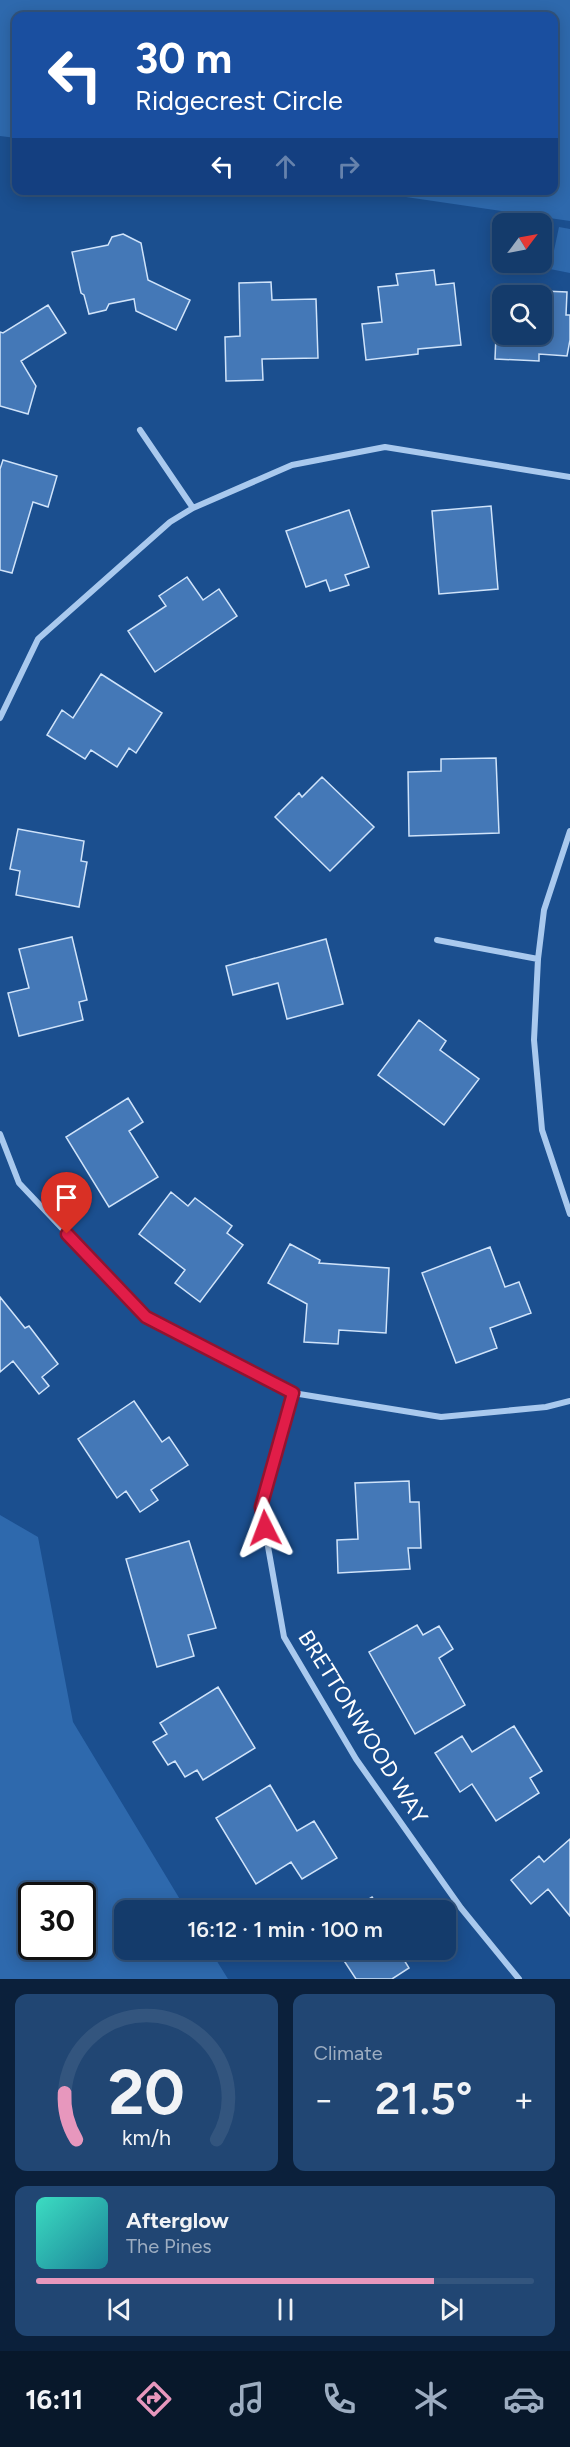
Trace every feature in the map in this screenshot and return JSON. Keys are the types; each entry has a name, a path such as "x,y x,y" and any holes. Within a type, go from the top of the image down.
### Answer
{"street":[{"path":"140,430 193,508"},
{"path":"0,718 38,639 170,522 193,508 292,465 385,447 570,477"},
{"path":"570,831 544,910 538,959 534,1040 542,1130 570,1214"},
{"path":"437,940 538,959"},
{"path":"0,1134 19,1183 146,1317 293,1393 441,1417 546,1407 570,1401"},
{"name":"BRETTONWOOD WAY","path":"293,1393 261,1507 284,1637 363,1768 460,1908 519,1979"}],"shaded area":[{"path":"0,0 570,0 570,221 552,218 552,213 515,213 392,195 558,195 558,12 12,12 12,138 0,136"},
{"path":"559,227 570,229 570,273 552,269"},
{"path":"0,1515 38,1537 73,1722 180,1900 114,1900 114,1960 216,1960 228,1979 0,1979"}],"building":[{"path":"123,234 141,243 148,280 190,300 176,330 136,311 134,299 109,304 106,310 89,314 84,295 81,293 72,252 108,245 112,237"},
{"path":"434,270 436,285 454,283 461,345 418,349 418,354 366,360 362,324 382,322 378,287 398,285 396,274"},
{"path":"271,282 272,300 316,299 318,358 262,359 263,380 226,381 225,337 240,336 239,283"},
{"path":"552,291 567,292 566,315 570,315 570,340 567,356 539,354 539,361 495,359 496,345 552,345"},
{"path":"48,305 66,333 21,361 36,386 28,414 0,406 0,332 3,333"},
{"path":"3,460 57,476 48,507 33,502 12,573 0,570 0,469"},
{"path":"491,506 498,589 439,594 432,511"},
{"path":"349,510 369,567 345,575 349,585 330,591 326,580 306,587 286,531"},
{"path":"187,577 203,600 219,589 237,616 155,672 128,631 166,606 159,596"},
{"path":"101,674 162,713 136,753 129,748 117,767 91,750 85,759 47,735 62,710 73,718"},
{"path":"496,758 499,833 409,836 408,772 441,771 441,759"},
{"path":"322,777 374,827 330,871 275,817 299,793 302,797"},
{"path":"18,829 84,841 81,861 87,862 79,907 16,895 20,871 10,869"},
{"path":"72,937 87,1000 79,1002 83,1020 19,1036 8,993 29,988 19,949"},
{"path":"326,939 343,1004 287,1019 278,983 233,995 226,966"},
{"path":"419,1020 446,1041 440,1050 479,1079 444,1125 378,1075"},
{"path":"128,1098 143,1122 129,1131 158,1177 109,1207 66,1137"},
{"path":"171,1192 188,1206 195,1198 232,1226 227,1233 243,1245 200,1302 175,1283 185,1270 139,1234"},
{"path":"290,1244 320,1260 319,1263 389,1268 386,1333 339,1330 338,1344 304,1342 307,1304 268,1283"},
{"path":"490,1247 505,1287 519,1282 531,1313 490,1328 497,1348 456,1363 422,1273"},
{"path":"0,1297 25,1328 29,1326 58,1364 42,1377 49,1386 39,1394 13,1361 0,1372"},
{"path":"134,1401 162,1442 169,1437 188,1465 151,1490 158,1500 140,1512 126,1491 117,1498 78,1439"},
{"path":"409,1481 410,1502 419,1502 421,1548 408,1548 410,1569 338,1573 337,1540 358,1539 355,1483"},
{"path":"189,1541 216,1628 188,1635 194,1656 157,1667 126,1559"},
{"path":"417,1625 423,1635 439,1626 453,1649 439,1658 465,1705 415,1734 369,1652"},
{"path":"218,1687 255,1748 203,1780 197,1770 185,1777 175,1761 168,1765 153,1742 167,1734 160,1723"},
{"path":"514,1726 542,1771 530,1778 539,1793 496,1821 472,1784 460,1792 435,1753 462,1736 472,1752"},
{"path":"270,1785 297,1831 314,1821 337,1858 302,1879 291,1862 256,1884 216,1818"},
{"path":"570,1839 570,1916 548,1889 531,1904 511,1880 539,1856 544,1862"},
{"path":"344,1960 404,1960 409,1968 392,1979 356,1979"}],"route":[{"path":"67,1234 146,1317 293,1393 261,1507 265,1528"}]}
